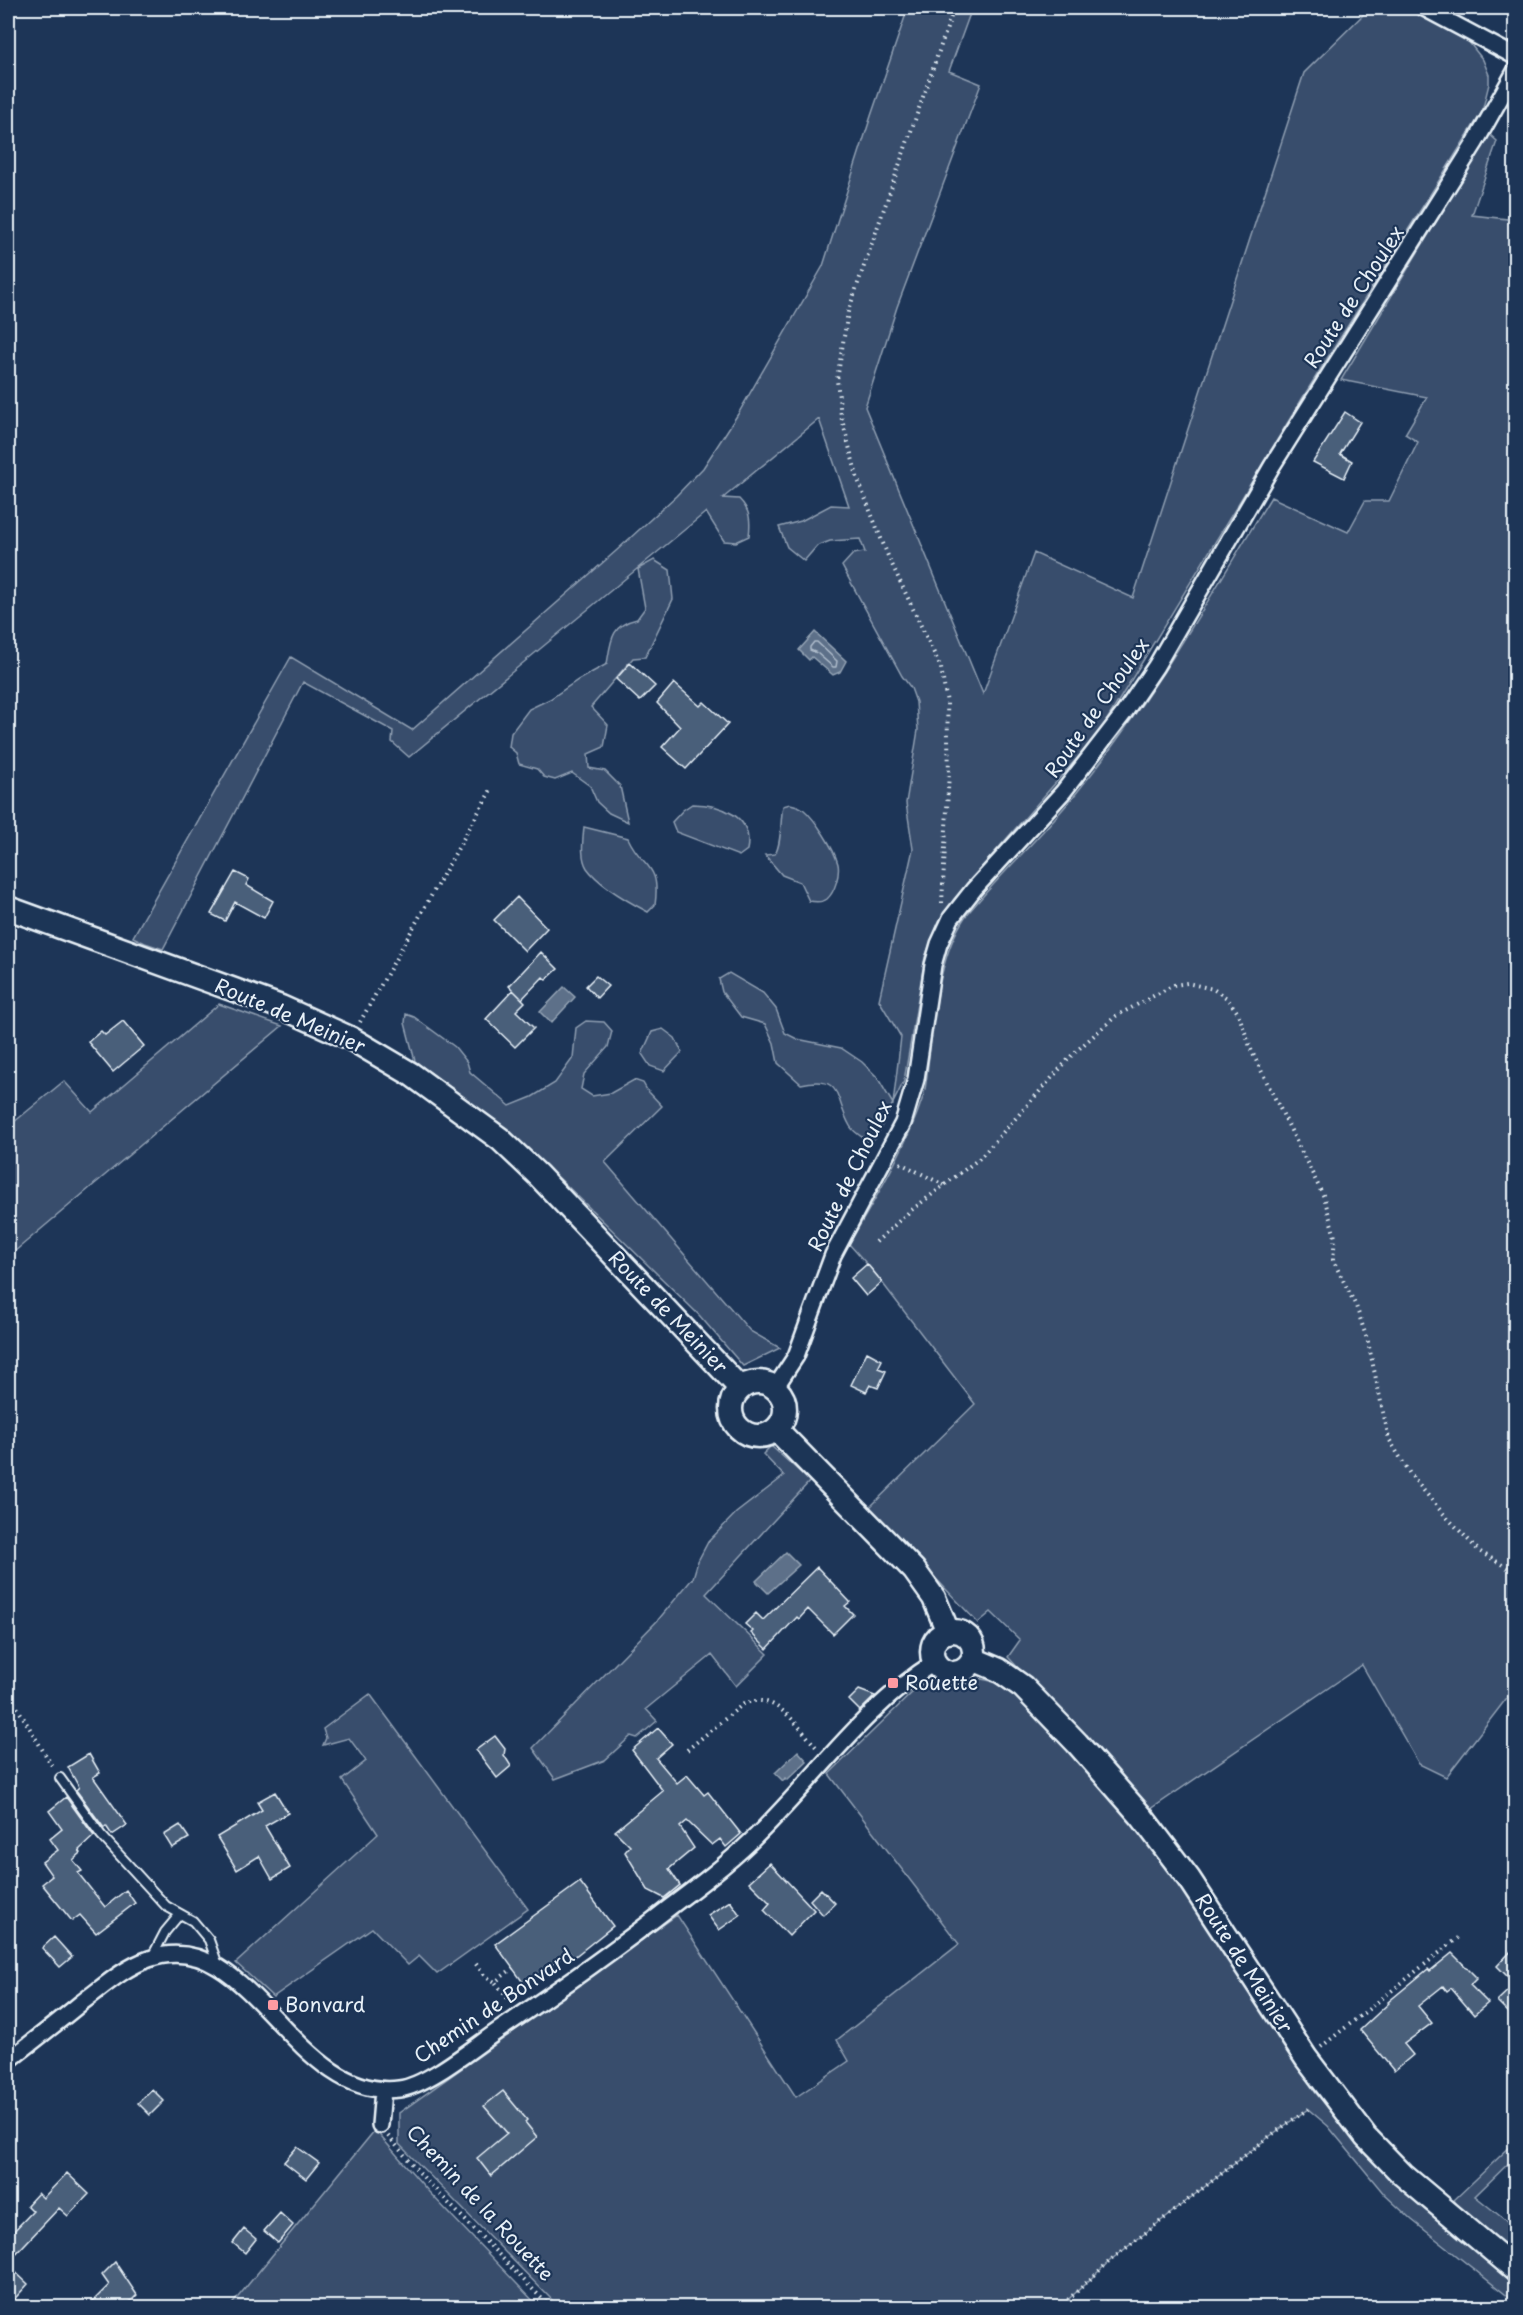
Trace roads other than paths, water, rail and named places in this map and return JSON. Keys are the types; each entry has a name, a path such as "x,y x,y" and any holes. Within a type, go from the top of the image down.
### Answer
{"street":[{"path":"1424,8 1515,57"},
{"name":"Route de Choulex","path":"775,1388 796,1356 833,1255 886,1156 910,1102 916,1079 933,965 939,944 951,918 974,889 1063,792 1125,713 1156,666 1272,466 1476,143 1515,70"},
{"name":"Route de Meinier","path":"8,908 270,1004 350,1038 411,1074 500,1139 538,1175 740,1388"},
{"path":"758,1382 767,1383 775,1388 784,1404 782,1422 776,1429 759,1436 749,1435 741,1430 731,1414 734,1395 740,1388 758,1382"},
{"path":"776,1429 914,1570 934,1598 948,1632"},
{"path":"957,1631 966,1635 971,1641 975,1650 973,1659 968,1667 960,1672 950,1673 941,1669 935,1662 933,1647 936,1640 948,1632 957,1631"},
{"name":"Route de Meinier","path":"973,1659 999,1670 1023,1687 1077,1743 1142,1817 1189,1879 1306,2058 1366,2137 1403,2175 1515,2270"},
{"name":"Chemin de Bonvard","path":"8,2061 126,1969 152,1958 171,1954 200,1957 234,1976 280,2024 333,2072 365,2086 383,2090 413,2086 520,2016 725,1866 754,1839 828,1759 900,1687 935,1662"},
{"name":"Chemin de la Rouette","path":"380,2125 383,2090"}],"lane":[{"path":"60,1778 101,1835 166,1906 193,1921 209,1940 218,1965"},
{"path":"152,1958 165,1932 180,1914"}],"water":[{"path":"815,632 846,661 840,672 833,675 812,657 809,660 799,650"},
{"path":"564,987 575,997 551,1023 540,1012"},
{"path":"786,1552 799,1565 768,1593 756,1581"},
{"path":"798,1751 807,1761 783,1781 775,1773"}],"place":[{"name":"Rouette","path":"893,1683"},
{"name":"Bonvard","path":"273,2005"}]}
